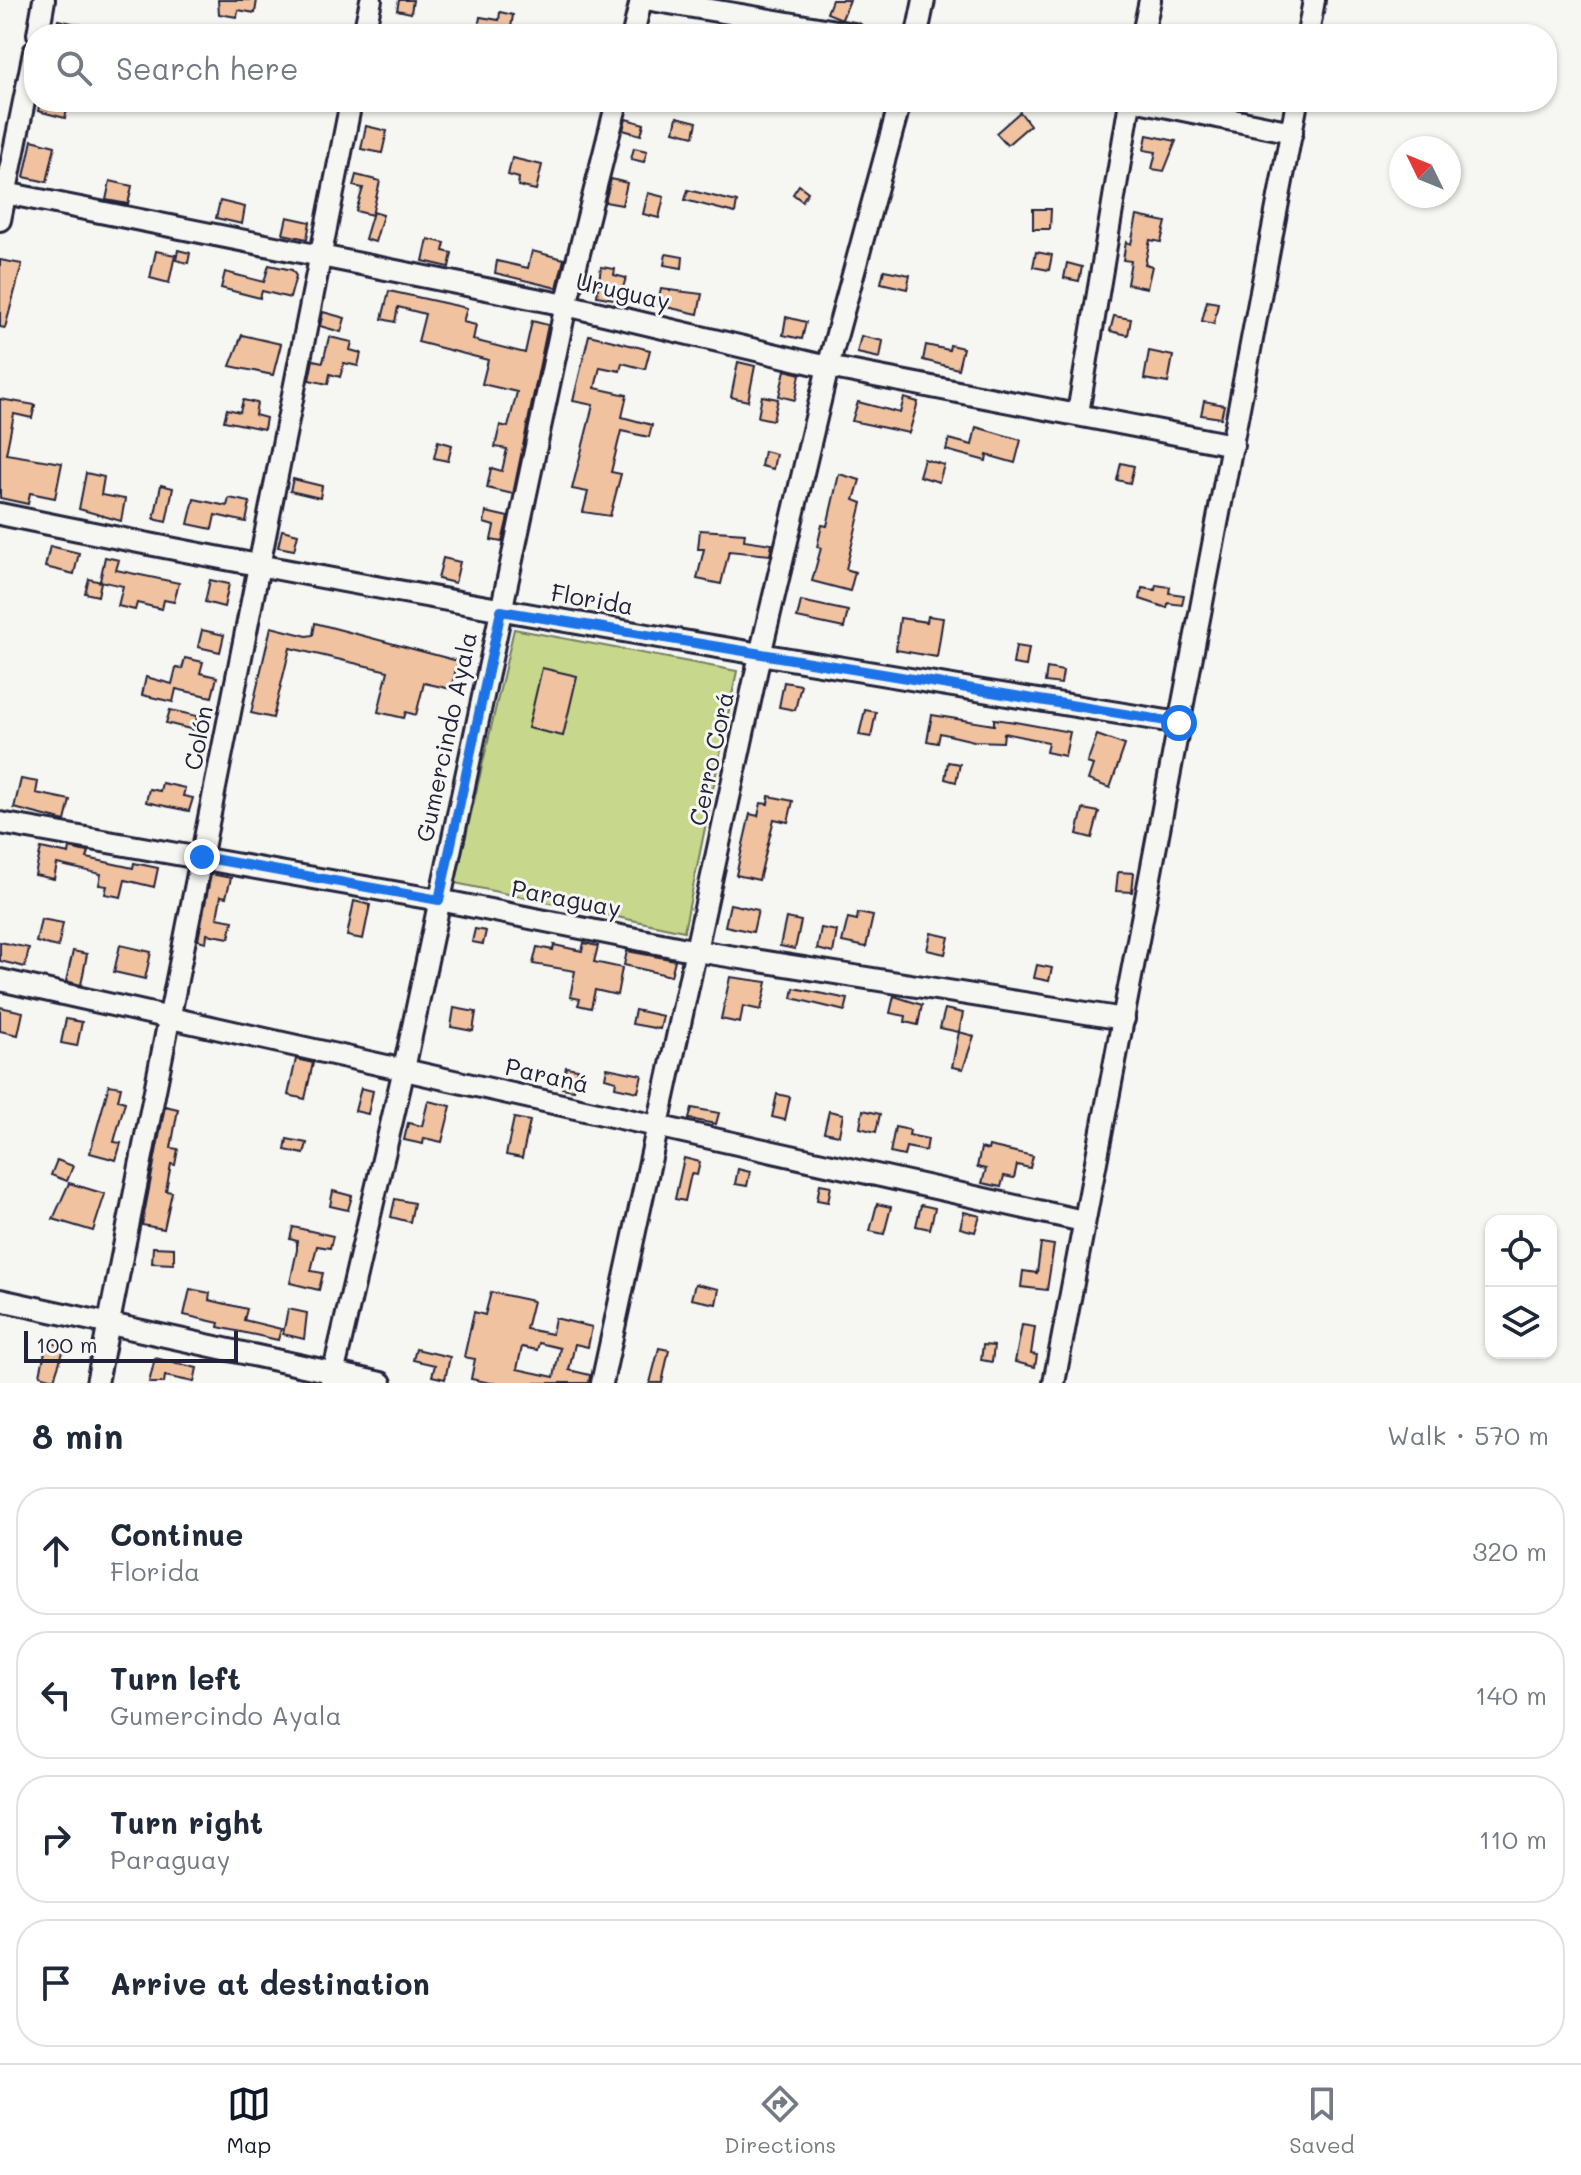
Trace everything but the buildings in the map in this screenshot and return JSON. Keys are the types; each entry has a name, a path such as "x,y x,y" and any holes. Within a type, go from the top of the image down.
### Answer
{"street":[{"path":"40,24 44,0"},
{"path":"366,24 371,0"},
{"path":"635,24 641,0"},
{"path":"651,0 794,24"},
{"path":"919,24 924,0"},
{"path":"1145,24 1150,0"},
{"path":"1310,24 1314,0"},
{"path":"0,220 24,97"},
{"name":"Colón","path":"97,1383 349,112"},
{"name":"Gumercindo Ayala","path":"332,1378 404,1069 566,305 614,112"},
{"name":"Cerro Corá","path":"602,1383 760,655 828,367 897,112"},
{"path":"1078,413 1128,112"},
{"path":"1193,112 1292,132"},
{"path":"1054,1383 1295,112"},
{"name":"Uruguay","path":"3,193 566,305 828,367 1233,445"},
{"name":"Florida","path":"0,514 259,568 501,611 1179,723"},
{"name":"Paraguay","path":"0,823 439,900 697,951 1124,1019"},
{"name":"Paraná","path":"0,980 168,1015 658,1129 1083,1221"},
{"path":"0,1300 332,1378 381,1383"}],"green space":[{"path":"514,629 737,671 684,931 455,883"}],"route":[{"path":"202,857 439,900 501,611 1179,723"}]}
